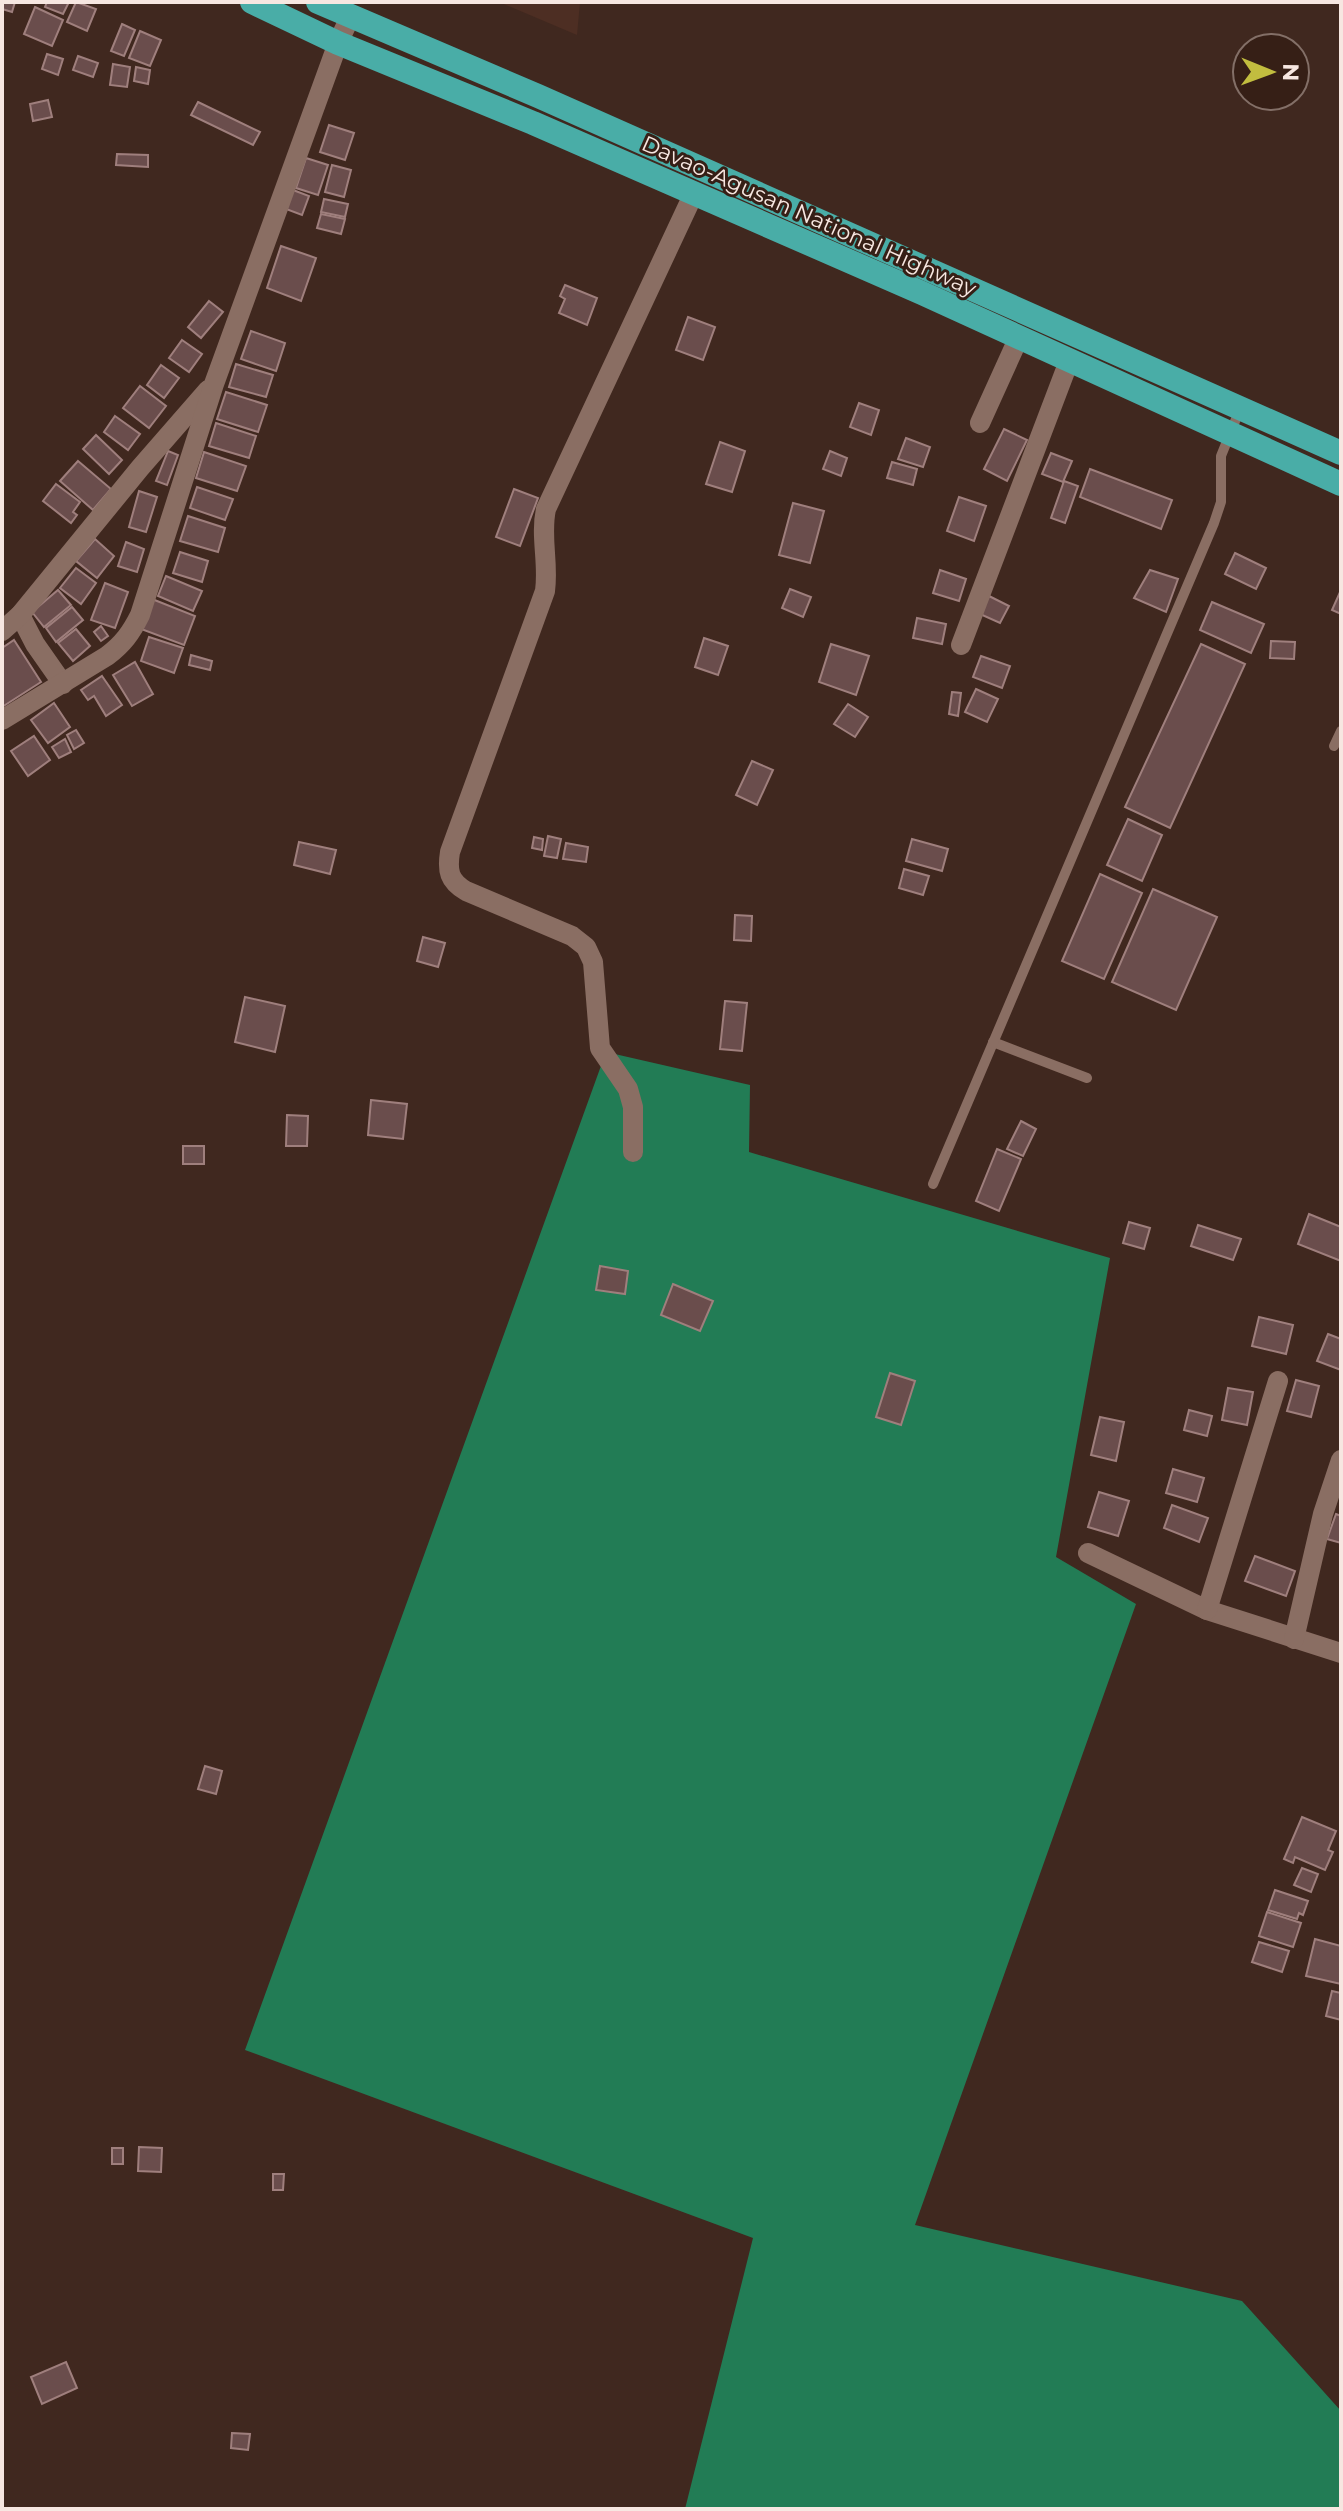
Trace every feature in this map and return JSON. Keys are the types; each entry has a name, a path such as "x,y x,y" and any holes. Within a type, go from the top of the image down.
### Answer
{"highway":[{"name":"Davao-Agusan National Highway","path":"252,2 338,43 694,193 1341,484"},
{"name":"Davao-Agusan National Highway","path":"318,2 727,179 1341,453"},
{"path":"717,204 727,179"}],"street":[{"path":"2,720 122,645 140,615 214,384 350,17"},
{"path":"633,1152 633,1107 628,1089 600,1048 593,962 586,947 572,936 466,891 449,876 448,862 545,591 547,554 543,526 546,509 694,193"},
{"path":"980,423 1019,337"},
{"path":"961,645 1069,361"},
{"path":"2,631 20,615 140,468 214,384"},
{"path":"20,615 35,644 63,684"},
{"path":"1207,1610 1278,1381"},
{"path":"1294,1639 1323,1514 1341,1460"},
{"path":"1088,1553 1207,1610 1341,1653"}],"lane":[{"path":"933,1184 1214,523 1221,502 1221,456 1240,408"},
{"path":"1334,746 1341,731"},
{"path":"993,1042 1087,1078"}],"shaded area":[{"path":"499,2 580,2 577,35"}],"green space":[{"path":"606,1052 750,1085 749,1152 1110,1258 1056,1557 1136,1604 915,2225 1242,2301 1341,2411 1341,2509 685,2509 753,2238 245,2050"}],"building":[{"path":"2,2 15,2 12,12 2,9"},
{"path":"47,2 69,2 63,14 45,7"},
{"path":"76,2 96,9 87,31 67,22"},
{"path":"35,7 63,20 52,46 24,34"},
{"path":"122,24 135,30 124,56 111,51"},
{"path":"140,31 161,40 150,66 129,58"},
{"path":"47,54 63,59 58,75 42,69"},
{"path":"78,56 98,63 93,77 73,70"},
{"path":"113,64 130,67 127,87 110,85"},
{"path":"136,67 150,70 148,84 134,81"},
{"path":"48,100 52,117 33,121 30,104"},
{"path":"198,102 260,132 253,145 191,115"},
{"path":"329,125 354,133 345,160 320,152"},
{"path":"117,154 148,155 148,167 116,165"},
{"path":"306,158 328,165 318,195 296,188"},
{"path":"332,165 351,170 344,197 325,192"},
{"path":"293,190 309,196 302,215 286,209"},
{"path":"324,199 348,204 345,217 321,212"},
{"path":"321,214 345,219 341,234 317,228"},
{"path":"281,246 316,258 301,301 267,288"},
{"path":"565,285 597,298 587,325 559,313 565,299 560,296"},
{"path":"209,301 223,312 201,338 188,327"},
{"path":"688,317 715,327 703,360 676,350"},
{"path":"251,331 285,343 276,371 241,359"},
{"path":"182,340 202,354 189,372 169,358"},
{"path":"236,364 273,375 266,397 229,387"},
{"path":"161,365 179,378 164,398 147,385"},
{"path":"140,386 166,406 149,428 123,408"},
{"path":"226,392 267,405 258,432 217,419"},
{"path":"859,403 879,410 871,435 850,427"},
{"path":"115,416 140,434 128,450 104,432"},
{"path":"216,423 256,436 249,458 209,446"},
{"path":"1004,429 1027,440 1007,481 984,469"},
{"path":"96,435 122,460 109,474 83,449"},
{"path":"906,438 930,447 923,467 898,459"},
{"path":"720,442 745,451 732,492 706,484"},
{"path":"168,451 178,455 167,485 156,481"},
{"path":"830,451 847,458 841,476 823,469"},
{"path":"204,452 246,466 237,491 196,478"},
{"path":"1051,453 1072,461 1063,482 1042,474"},
{"path":"78,461 111,489 93,510 60,481"},
{"path":"892,462 917,469 913,485 887,478"},
{"path":"1090,469 1172,500 1161,529 1080,497"},
{"path":"1064,481 1078,486 1065,523 1051,518"},
{"path":"56,484 80,502 73,512 77,515 71,523 43,501"},
{"path":"197,487 233,499 225,520 190,508"},
{"path":"514,489 538,498 520,546 496,537"},
{"path":"139,491 157,497 146,532 129,527"},
{"path":"959,497 986,506 974,541 947,531"},
{"path":"793,503 824,511 810,563 779,555"},
{"path":"188,516 225,528 218,552 180,541"},
{"path":"95,539 114,556 97,578 76,561"},
{"path":"126,542 144,549 137,572 118,566"},
{"path":"180,552 208,561 202,582 173,573"},
{"path":"1235,553 1266,568 1256,589 1225,574"},
{"path":"76,568 96,583 81,604 60,588"},
{"path":"940,570 966,579 959,601 933,593"},
{"path":"1150,570 1178,579 1166,612 1134,598"},
{"path":"166,576 202,591 193,611 158,596"},
{"path":"105,583 128,592 115,628 91,620"},
{"path":"790,589 811,597 803,617 782,608"},
{"path":"58,590 71,605 44,627 32,612"},
{"path":"1341,590 1341,614 1332,610"},
{"path":"989,596 1009,606 1000,623 980,614"},
{"path":"152,599 195,616 184,645 141,629"},
{"path":"1212,602 1264,624 1251,653 1200,630"},
{"path":"72,607 83,620 56,642 46,628"},
{"path":"917,618 946,624 942,644 913,638"},
{"path":"101,626 108,636 101,641 94,632"},
{"path":"76,629 90,646 73,661 58,643"},
{"path":"149,637 183,648 174,673 141,661"},
{"path":"704,638 728,646 718,675 695,667"},
{"path":"14,640 41,682 2,707 2,648"},
{"path":"1271,641 1295,642 1294,659 1270,658"},
{"path":"831,644 869,656 856,695 819,682"},
{"path":"1201,644 1245,664 1170,828 1125,807"},
{"path":"191,655 212,661 210,670 189,665"},
{"path":"981,656 1010,666 1002,688 973,677"},
{"path":"135,662 153,694 132,706 113,675"},
{"path":"102,676 122,705 106,716 94,696 88,700 81,690"},
{"path":"976,689 998,699 987,722 965,712"},
{"path":"952,692 961,693 958,716 949,714"},
{"path":"54,703 70,727 48,743 31,720"},
{"path":"848,704 868,717 855,737 834,724"},
{"path":"76,730 84,743 74,749 67,735"},
{"path":"34,736 50,760 28,776 11,751"},
{"path":"65,739 71,752 59,758 52,747"},
{"path":"752,761 773,770 757,805 736,795"},
{"path":"1128,819 1162,835 1142,881 1107,865"},
{"path":"548,836 561,839 557,858 544,856"},
{"path":"534,837 543,839 542,850 532,848"},
{"path":"912,839 948,849 942,871 906,861"},
{"path":"299,842 336,850 330,874 294,865"},
{"path":"566,843 588,847 586,862 563,859"},
{"path":"904,869 929,876 923,895 899,888"},
{"path":"1100,874 1142,893 1104,979 1062,961"},
{"path":"1153,889 1217,917 1176,1010 1112,982"},
{"path":"735,915 752,916 751,941 734,940"},
{"path":"423,937 445,943 438,967 417,961"},
{"path":"245,997 285,1006 275,1052 235,1042"},
{"path":"725,1001 747,1003 742,1051 720,1049"},
{"path":"371,1100 407,1104 403,1139 368,1135"},
{"path":"287,1115 308,1116 307,1146 286,1146"},
{"path":"1021,1121 1036,1129 1023,1156 1007,1149"},
{"path":"183,1146 204,1146 204,1164 183,1164"},
{"path":"997,1149 1021,1159 999,1211 976,1201"},
{"path":"1309,1214 1341,1227 1341,1261 1298,1244"},
{"path":"1129,1222 1150,1228 1144,1249 1123,1243"},
{"path":"1198,1225 1241,1239 1233,1260 1191,1246"},
{"path":"600,1266 628,1271 625,1294 596,1290"},
{"path":"673,1284 713,1301 700,1331 661,1315"},
{"path":"1259,1317 1293,1325 1286,1354 1252,1346"},
{"path":"1328,1334 1341,1339 1341,1370 1317,1361"},
{"path":"890,1373 915,1381 901,1425 876,1417"},
{"path":"1296,1380 1319,1386 1311,1417 1287,1411"},
{"path":"1228,1388 1253,1392 1247,1425 1222,1420"},
{"path":"1189,1410 1212,1416 1207,1436 1184,1430"},
{"path":"1100,1417 1124,1422 1116,1461 1091,1455"},
{"path":"1173,1469 1204,1478 1197,1502 1166,1493"},
{"path":"1099,1492 1129,1501 1118,1536 1088,1527"},
{"path":"1172,1505 1208,1518 1199,1542 1164,1528"},
{"path":"1336,1514 1341,1516 1341,1543 1327,1539"},
{"path":"1255,1556 1295,1571 1286,1596 1245,1581"},
{"path":"205,1766 222,1771 216,1794 198,1789"},
{"path":"1302,1817 1336,1831 1328,1850 1333,1852 1325,1870 1295,1857 1293,1863 1284,1859"},
{"path":"1302,1868 1318,1874 1311,1892 1294,1885"},
{"path":"1275,1890 1308,1901 1303,1915 1299,1913 1297,1919 1268,1910"},
{"path":"1267,1912 1301,1923 1293,1947 1259,1936"},
{"path":"1315,1939 1341,1946 1341,1984 1306,1976"},
{"path":"1259,1942 1289,1951 1282,1972 1252,1962"},
{"path":"1332,1991 1341,1993 1341,2020 1326,2016"},
{"path":"139,2147 162,2148 161,2172 138,2171"},
{"path":"112,2148 123,2148 123,2164 112,2164"},
{"path":"273,2174 284,2174 283,2190 273,2190"},
{"path":"66,2362 77,2388 42,2404 31,2377"},
{"path":"232,2433 250,2434 248,2450 231,2448"}]}
